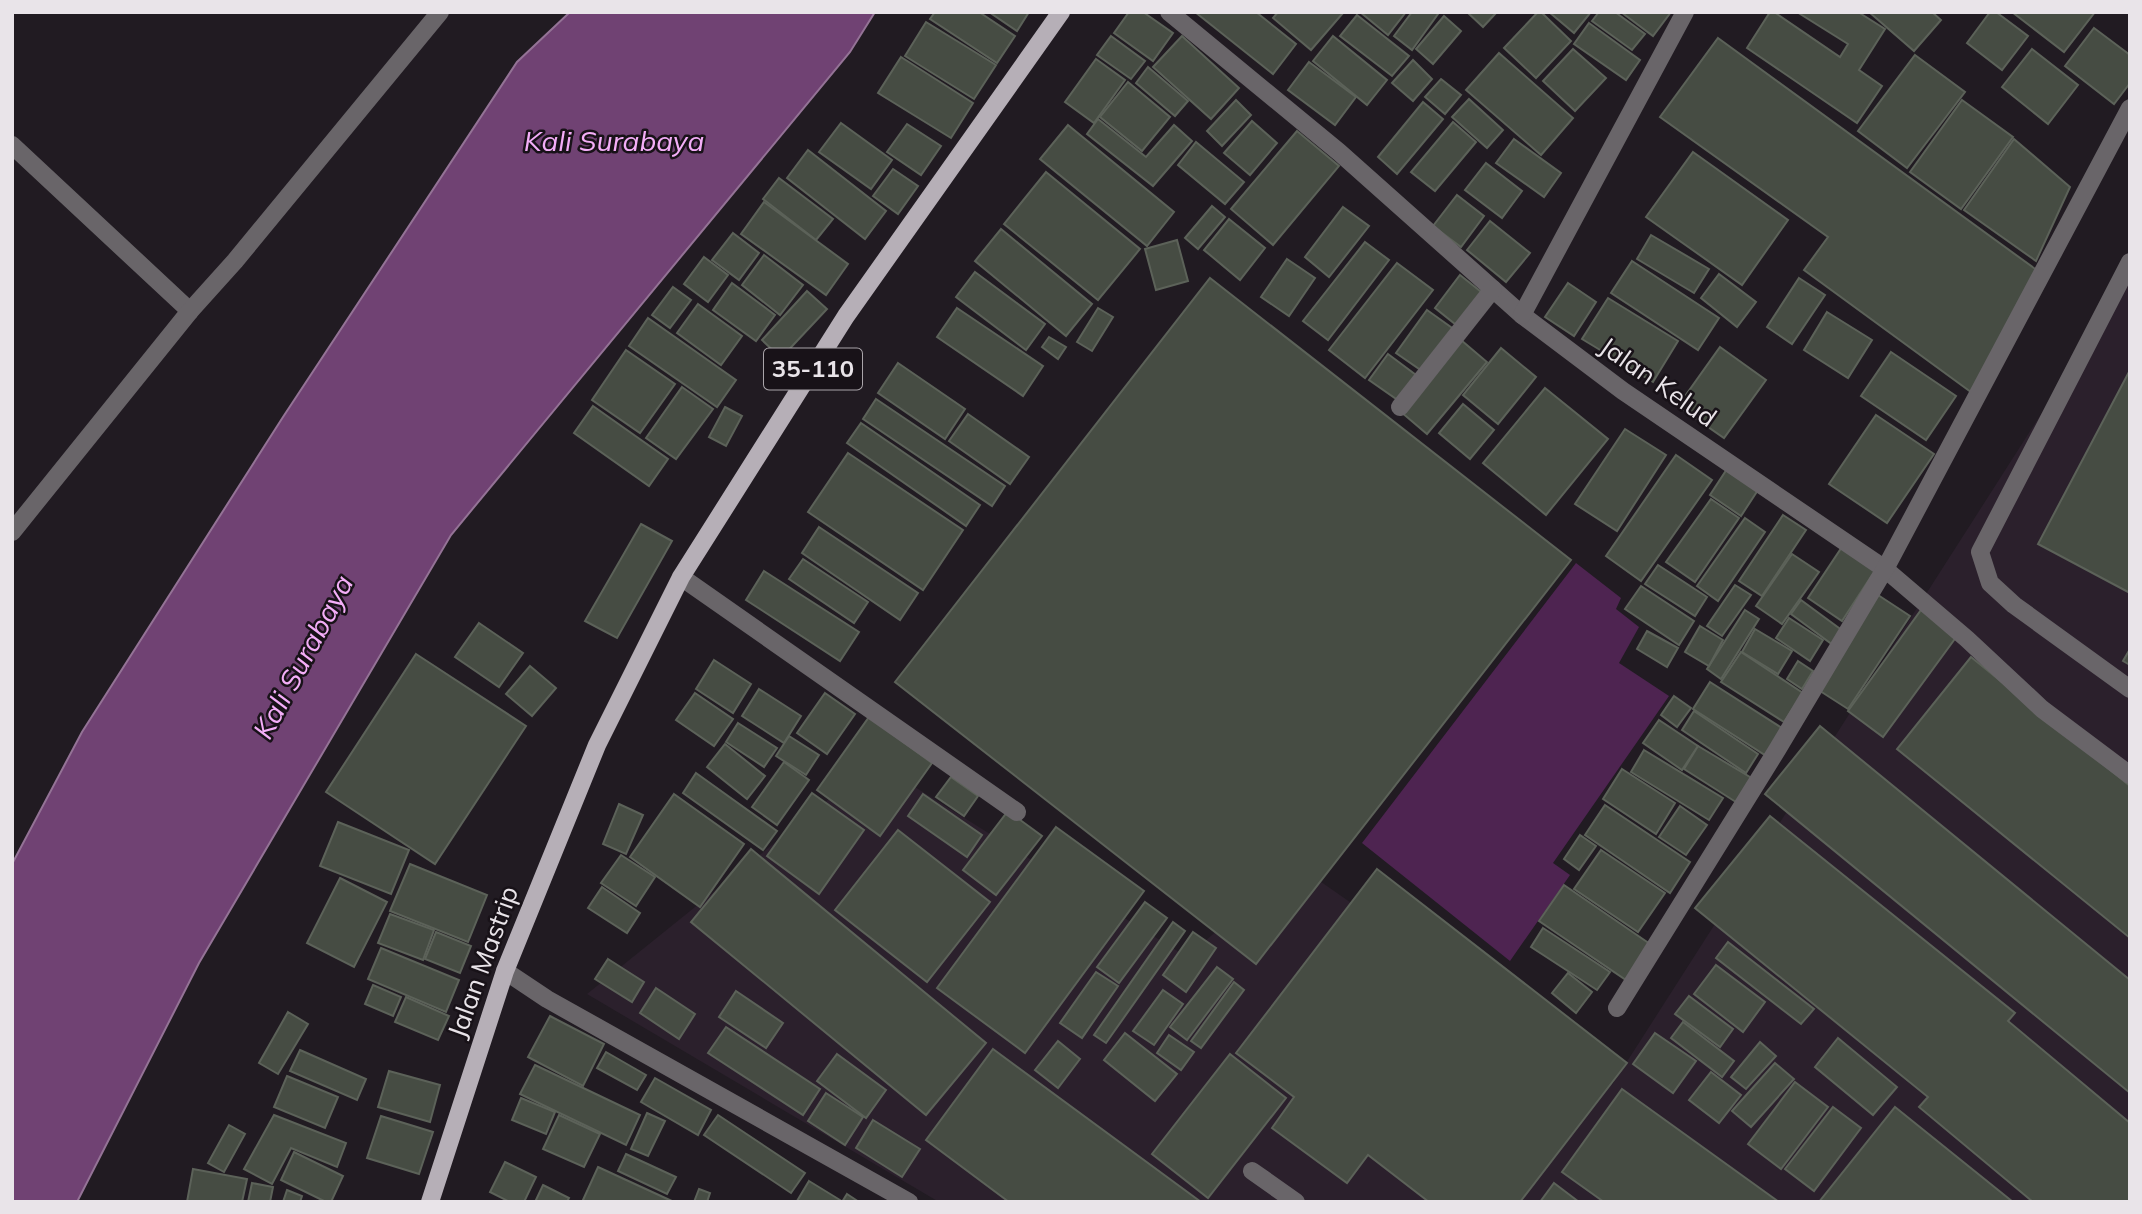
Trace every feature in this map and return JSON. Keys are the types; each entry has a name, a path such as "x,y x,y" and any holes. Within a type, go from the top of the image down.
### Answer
{"main road":[{"name":"35-110","path":"681,577 846,316 1061,12"},
{"name":"Jalan Mastrip","path":"430,1202 505,971 597,745 681,577"}],"street":[{"path":"12,532 190,311 235,261 440,12"},
{"name":"Jalan Kelud","path":"1170,12 1339,152 1522,315 1623,391 1885,569 1967,639 2042,709 2130,775"},
{"path":"1522,315 1685,12"},
{"path":"1616,1008 1777,750 1885,569 2130,108"},
{"path":"12,145 190,311"},
{"path":"2130,262 1980,552 1990,583 2006,598 2130,689"},
{"path":"1400,407 1493,289"},
{"path":"681,577 1017,812"},
{"path":"505,971 547,999 909,1202"},
{"path":"1252,1171 1296,1202"}],"shaded area":[{"path":"2130,275 2130,1202 939,1202 587,994 875,762 1187,957 1294,863 1612,1085"},
{"path":"1576,563 1621,598 1616,609 1639,627 1619,663 1669,696 1553,863 1570,875 1510,961 1362,843"}],"water":[{"name":"Kali Surabaya","path":"570,12 875,12 850,52 451,535 199,963 77,1202 12,1202 12,864 82,732 283,417 517,62"}],"building":[{"path":"935,12 979,12 1015,36 997,63 930,19"},
{"path":"989,12 1029,12 1017,31"},
{"path":"1129,12 1143,12 1173,33 1153,61 1114,33"},
{"path":"1195,12 1256,12 1296,44 1273,74"},
{"path":"1278,12 1343,13 1311,50 1273,18"},
{"path":"1360,12 1406,12 1388,35"},
{"path":"1412,12 1438,14 1412,50 1394,36"},
{"path":"1467,12 1497,12 1483,27"},
{"path":"1538,12 1571,41 1536,78 1504,48"},
{"path":"1549,12 1591,12 1574,33"},
{"path":"1599,12 1615,12 1645,34 1632,50 1592,21"},
{"path":"1621,12 1671,12 1653,36"},
{"path":"1770,12 1774,12 1840,57 1848,44 1797,12 1858,12 1885,29 1859,70 1882,86 1857,123 1747,48"},
{"path":"1869,12 1932,12 1941,20 1914,51"},
{"path":"1990,12 1996,12 2028,36 2002,70 1967,43"},
{"path":"2012,12 2095,12 2064,52"},
{"path":"1357,15 1409,56 1392,76 1340,36"},
{"path":"1444,16 1461,31 1433,64 1416,49"},
{"path":"926,22 996,65 974,99 905,56"},
{"path":"1589,23 1640,60 1626,80 1574,44"},
{"path":"2094,28 2130,55 2130,83 2114,104 2065,66"},
{"path":"1111,36 1145,61 1131,79 1097,55"},
{"path":"1182,36 1239,88 1211,119 1153,67"},
{"path":"1333,36 1387,80 1367,105 1313,61"},
{"path":"1718,38 2038,271 1975,395 1804,270 1828,237 1660,117"},
{"path":"1573,49 1606,78 1575,111 1543,81"},
{"path":"2032,49 2078,85 2048,124 2002,87"},
{"path":"1499,53 1573,118 1541,155 1466,90"},
{"path":"1915,55 1965,92 1907,168 1858,131"},
{"path":"901,57 973,103 951,138 878,93"},
{"path":"1096,59 1125,80 1094,123 1065,102"},
{"path":"1413,60 1432,79 1413,101 1392,83"},
{"path":"1309,62 1356,97 1335,125 1288,90"},
{"path":"1148,67 1188,101 1175,116 1136,83"},
{"path":"1441,79 1461,95 1445,114 1425,97"},
{"path":"1128,82 1170,117 1142,151 1100,117"},
{"path":"1469,99 1503,130 1487,148 1452,117"},
{"path":"1236,100 1251,115 1222,146 1207,131"},
{"path":"1962,100 2013,137 1961,209 1910,172"},
{"path":"1423,102 1443,119 1397,174 1378,157"},
{"path":"1098,119 1146,157 1174,125 1192,141 1153,186 1087,134"},
{"path":"1252,121 1277,143 1250,175 1224,153"},
{"path":"1453,122 1476,142 1435,191 1411,172"},
{"path":"841,123 892,160 871,189 819,152"},
{"path":"907,124 941,146 921,175 887,152"},
{"path":"1068,125 1174,212 1147,246 1040,159"},
{"path":"1297,131 1339,166 1273,245 1231,209"},
{"path":"1514,139 1561,173 1544,197 1496,163"},
{"path":"2014,139 2070,187 2036,261 1964,210"},
{"path":"1196,142 1244,182 1225,204 1178,165"},
{"path":"808,150 886,211 865,239 787,178"},
{"path":"1693,152 1788,220 1742,285 1646,217"},
{"path":"1486,163 1522,191 1502,218 1465,190"},
{"path":"893,169 918,186 898,214 873,196"},
{"path":"1046,172 1140,249 1098,300 1004,224"},
{"path":"779,178 833,219 816,240 763,199"},
{"path":"1457,195 1484,216 1461,247 1433,226"},
{"path":"764,202 848,264 826,295 741,234"},
{"path":"1212,206 1225,217 1198,249 1185,238"},
{"path":"1343,207 1369,226 1329,277 1305,257"},
{"path":"1229,219 1265,248 1240,280 1204,250"},
{"path":"1490,221 1530,253 1506,282 1467,250"},
{"path":"1001,229 1092,304 1066,336 975,261"},
{"path":"733,233 759,253 739,280 712,260"},
{"path":"1651,235 1709,269 1694,293 1637,259"},
{"path":"1177,240 1188,281 1156,290 1145,249"},
{"path":"1365,242 1389,260 1328,340 1303,321"},
{"path":"764,255 803,285 780,315 742,285"},
{"path":"704,257 728,275 708,302 684,284"},
{"path":"1287,259 1315,278 1289,316 1261,297"},
{"path":"1632,261 1719,318 1698,350 1611,293"},
{"path":"1397,263 1433,290 1365,378 1329,350"},
{"path":"975,272 1045,324 1026,350 956,297"},
{"path":"1719,274 1756,302 1737,327 1701,298"},
{"path":"1460,275 1485,295 1460,328 1435,308"},
{"path":"1210,278 1571,560 1256,964 895,682"},
{"path":"1799,278 1825,295 1792,344 1767,327"},
{"path":"732,283 775,315 756,341 713,310"},
{"path":"1568,283 1596,302 1574,336 1545,317"},
{"path":"673,287 691,300 670,328 652,315"},
{"path":"807,291 827,309 781,358 762,340"},
{"path":"1608,298 1678,341 1653,382 1582,339"},
{"path":"698,304 742,336 721,365 677,333"},
{"path":"957,308 1043,366 1023,396 937,337"},
{"path":"1098,308 1113,317 1092,351 1077,342"},
{"path":"1427,310 1455,330 1425,373 1396,353"},
{"path":"1827,312 1872,340 1848,378 1804,350"},
{"path":"648,318 736,380 717,407 629,346"},
{"path":"1049,337 1066,347 1058,359 1042,347"},
{"path":"1461,340 1487,362 1427,434 1401,412"},
{"path":"1720,347 1766,380 1724,438 1678,406"},
{"path":"1501,348 1536,377 1498,424 1463,395"},
{"path":"626,350 675,384 640,433 592,400"},
{"path":"1891,352 1956,396 1926,440 1861,396"},
{"path":"1388,354 1420,378 1402,403 1369,380"},
{"path":"898,363 965,409 945,439 878,393"},
{"path":"2130,370 2130,593 2038,544"},
{"path":"682,387 713,409 676,459 646,438"},
{"path":"1545,388 1608,439 1546,515 1483,463"},
{"path":"876,399 1005,486 992,506 863,419"},
{"path":"1463,404 1494,430 1470,459 1439,433"},
{"path":"593,406 668,459 649,486 574,433"},
{"path":"725,407 742,416 726,446 709,437"},
{"path":"968,414 1029,457 1010,484 949,441"},
{"path":"1876,415 1934,454 1887,523 1829,484"},
{"path":"861,423 980,505 966,526 847,443"},
{"path":"1625,429 1666,455 1617,531 1575,504"},
{"path":"848,453 963,530 923,590 808,512"},
{"path":"1676,455 1712,480 1641,581 1606,556"},
{"path":"1727,469 1758,490 1741,516 1710,495"},
{"path":"1711,499 1739,518 1695,582 1666,562"},
{"path":"1783,515 1806,530 1762,596 1739,581"},
{"path":"1745,518 1765,532 1718,601 1697,586"},
{"path":"641,524 672,541 617,638 585,621"},
{"path":"819,527 918,593 900,620 802,553"},
{"path":"1842,547 1876,569 1842,621 1808,598"},
{"path":"1792,554 1819,572 1782,624 1756,606"},
{"path":"803,559 868,602 854,623 789,579"},
{"path":"1658,565 1707,597 1695,616 1645,584"},
{"path":"764,571 859,632 840,661 746,600"},
{"path":"1735,585 1751,595 1722,636 1707,626"},
{"path":"1641,586 1694,621 1679,645 1625,609"},
{"path":"1878,595 1910,616 1848,709 1817,689"},
{"path":"1801,600 1843,631 1833,645 1791,614"},
{"path":"1745,610 1759,619 1721,679 1707,669"},
{"path":"1921,610 1957,636 1883,737 1848,711"},
{"path":"1789,618 1823,640 1810,661 1776,638"},
{"path":"479,623 523,653 499,687 455,657"},
{"path":"1700,626 1723,640 1709,666 1685,652"},
{"path":"1755,629 1792,651 1778,674 1742,652"},
{"path":"1647,631 1678,648 1667,667 1637,649"},
{"path":"2130,649 2130,665 2123,661"},
{"path":"1741,652 1803,693 1784,722 1721,682"},
{"path":"416,654 526,726 435,864 326,792"},
{"path":"1971,657 2130,786 2130,938 1897,749"},
{"path":"714,660 751,684 733,713 696,689"},
{"path":"1798,661 1813,671 1802,689 1787,679"},
{"path":"530,666 556,688 532,716 506,694"},
{"path":"1710,682 1785,730 1768,757 1693,709"},
{"path":"759,689 801,716 784,743 742,716"},
{"path":"695,693 733,719 714,746 676,720"},
{"path":"825,693 855,714 827,754 797,733"},
{"path":"1674,696 1691,708 1677,727 1661,715"},
{"path":"1694,711 1758,754 1746,773 1682,730"},
{"path":"869,717 932,763 880,836 817,790"},
{"path":"1659,720 1698,746 1682,770 1643,743"},
{"path":"738,723 777,748 764,767 726,742"},
{"path":"1820,726 2130,980 2130,1093 1765,794"},
{"path":"789,736 819,755 806,775 776,756"},
{"path":"725,744 765,776 747,799 707,767"},
{"path":"1698,746 1755,780 1739,804 1684,769"},
{"path":"1644,750 1723,798 1709,820 1631,772"},
{"path":"784,762 809,780 777,825 752,807"},
{"path":"1622,769 1675,803 1656,834 1603,799"},
{"path":"696,773 777,831 763,850 683,793"},
{"path":"951,777 978,796 964,816 936,797"},
{"path":"812,793 864,830 819,894 767,856"},
{"path":"674,794 744,844 700,907 630,857"},
{"path":"923,794 982,835 967,857 908,816"},
{"path":"619,804 643,815 626,854 603,844"},
{"path":"1605,805 1690,862 1670,893 1585,835"},
{"path":"1680,806 1707,825 1686,855 1659,837"},
{"path":"1008,811 1042,836 996,895 963,870"},
{"path":"1770,816 2015,1013 2008,1021 2130,1123 2130,1202 2033,1202 1919,1107 1928,1097 1695,908"},
{"path":"338,822 409,850 391,894 320,866"},
{"path":"1056,827 1144,891 1025,1053 937,988"},
{"path":"898,830 990,902 927,982 835,910"},
{"path":"1580,835 1596,846 1579,870 1564,859"},
{"path":"751,849 986,1043 926,1115 691,922"},
{"path":"1601,850 1665,893 1638,932 1574,889"},
{"path":"621,855 655,877 636,906 601,883"},
{"path":"410,864 487,895 468,942 390,911"},
{"path":"1377,869 1627,1063 1520,1202 1429,1202 1368,1155 1347,1183 1272,1128 1294,1097 1236,1053"},
{"path":"340,878 387,902 354,967 307,943"},
{"path":"1564,885 1650,944 1626,980 1539,921"},
{"path":"602,887 640,913 627,933 588,908"},
{"path":"1145,902 1167,918 1119,983 1097,967"},
{"path":"390,914 434,930 423,960 378,943"},
{"path":"1173,922 1185,931 1106,1043 1094,1035"},
{"path":"1543,928 1610,972 1597,990 1531,947"},
{"path":"436,932 471,946 460,973 425,959"},
{"path":"1193,932 1216,948 1186,992 1163,975"},
{"path":"1728,942 1814,1009 1801,1024 1716,958"},
{"path":"381,948 459,980 446,1012 368,979"},
{"path":"608,959 644,982 632,1002 595,979"},
{"path":"1716,965 1765,1002 1743,1032 1694,994"},
{"path":"1217,967 1233,979 1187,1040 1170,1027"},
{"path":"1096,972 1118,986 1082,1038 1060,1023"},
{"path":"1568,973 1592,992 1576,1013 1552,993"},
{"path":"1234,982 1244,990 1201,1048 1191,1041"},
{"path":"373,985 401,997 393,1016 365,1004"},
{"path":"656,988 695,1014 679,1039 640,1013"},
{"path":"1163,990 1183,1004 1154,1045 1133,1031"},
{"path":"736,991 783,1023 766,1048 719,1017"},
{"path":"1689,996 1733,1029 1720,1047 1675,1014"},
{"path":"406,997 449,1016 438,1040 395,1022"},
{"path":"288,1012 308,1024 278,1074 259,1063"},
{"path":"550,1016 604,1044 583,1086 528,1057"},
{"path":"1683,1022 1734,1061 1722,1077 1671,1038"},
{"path":"726,1027 820,1089 803,1115 708,1053"},
{"path":"1125,1033 1177,1074 1155,1101 1104,1060"},
{"path":"1655,1033 1696,1061 1673,1093 1633,1064"},
{"path":"1169,1035 1194,1052 1181,1070 1157,1053"},
{"path":"1838,1038 1897,1087 1873,1115 1815,1067"},
{"path":"1058,1041 1080,1059 1058,1088 1035,1070"},
{"path":"1760,1042 1776,1056 1746,1089 1731,1077"},
{"path":"993,1049 1201,1202 1009,1202 926,1140"},
{"path":"300,1050 366,1079 357,1100 290,1071"},
{"path":"606,1052 646,1075 637,1090 597,1068"},
{"path":"837,1054 886,1090 866,1118 817,1081"},
{"path":"1230,1054 1286,1098 1208,1198 1152,1154"},
{"path":"1775,1063 1794,1079 1751,1127 1732,1111"},
{"path":"535,1065 640,1115 626,1145 520,1094"},
{"path":"389,1071 440,1085 430,1122 378,1107"},
{"path":"1711,1072 1741,1095 1719,1123 1689,1100"},
{"path":"287,1076 338,1097 325,1128 274,1107"},
{"path":"655,1078 711,1110 698,1135 641,1102"},
{"path":"1795,1082 1828,1107 1781,1169 1748,1144"},
{"path":"1622,1089 1779,1202 1604,1202 1562,1172"},
{"path":"826,1093 863,1117 845,1145 808,1121"},
{"path":"521,1098 555,1112 546,1134 512,1120"},
{"path":"1833,1107 1861,1128 1814,1191 1785,1169"},
{"path":"1895,1107 2013,1202 1819,1202"},
{"path":"647,1113 665,1121 648,1156 631,1149"},
{"path":"274,1115 346,1143 337,1167 291,1148 272,1184 244,1169"},
{"path":"559,1115 600,1134 584,1167 543,1149"},
{"path":"718,1115 805,1173 791,1193 704,1135"},
{"path":"381,1116 433,1132 419,1174 367,1158"},
{"path":"873,1120 920,1149 902,1177 856,1148"},
{"path":"229,1125 245,1134 224,1172 208,1163"},
{"path":"294,1152 343,1176 331,1202 281,1180"},
{"path":"626,1154 676,1177 667,1194 618,1171"},
{"path":"505,1162 536,1177 524,1202 510,1202 490,1192"},
{"path":"598,1167 674,1202 586,1202 583,1200"},
{"path":"193,1169 247,1179 242,1202 187,1202"},
{"path":"809,1181 840,1200 839,1202 797,1201"},
{"path":"252,1183 273,1187 270,1202 248,1202"},
{"path":"1554,1183 1579,1202 1540,1202"},
{"path":"543,1185 569,1198 567,1202 535,1202"},
{"path":"699,1189 710,1193 707,1202 694,1202"},
{"path":"287,1190 302,1196 300,1202 283,1202"},
{"path":"847,1194 859,1202 842,1202"}]}
